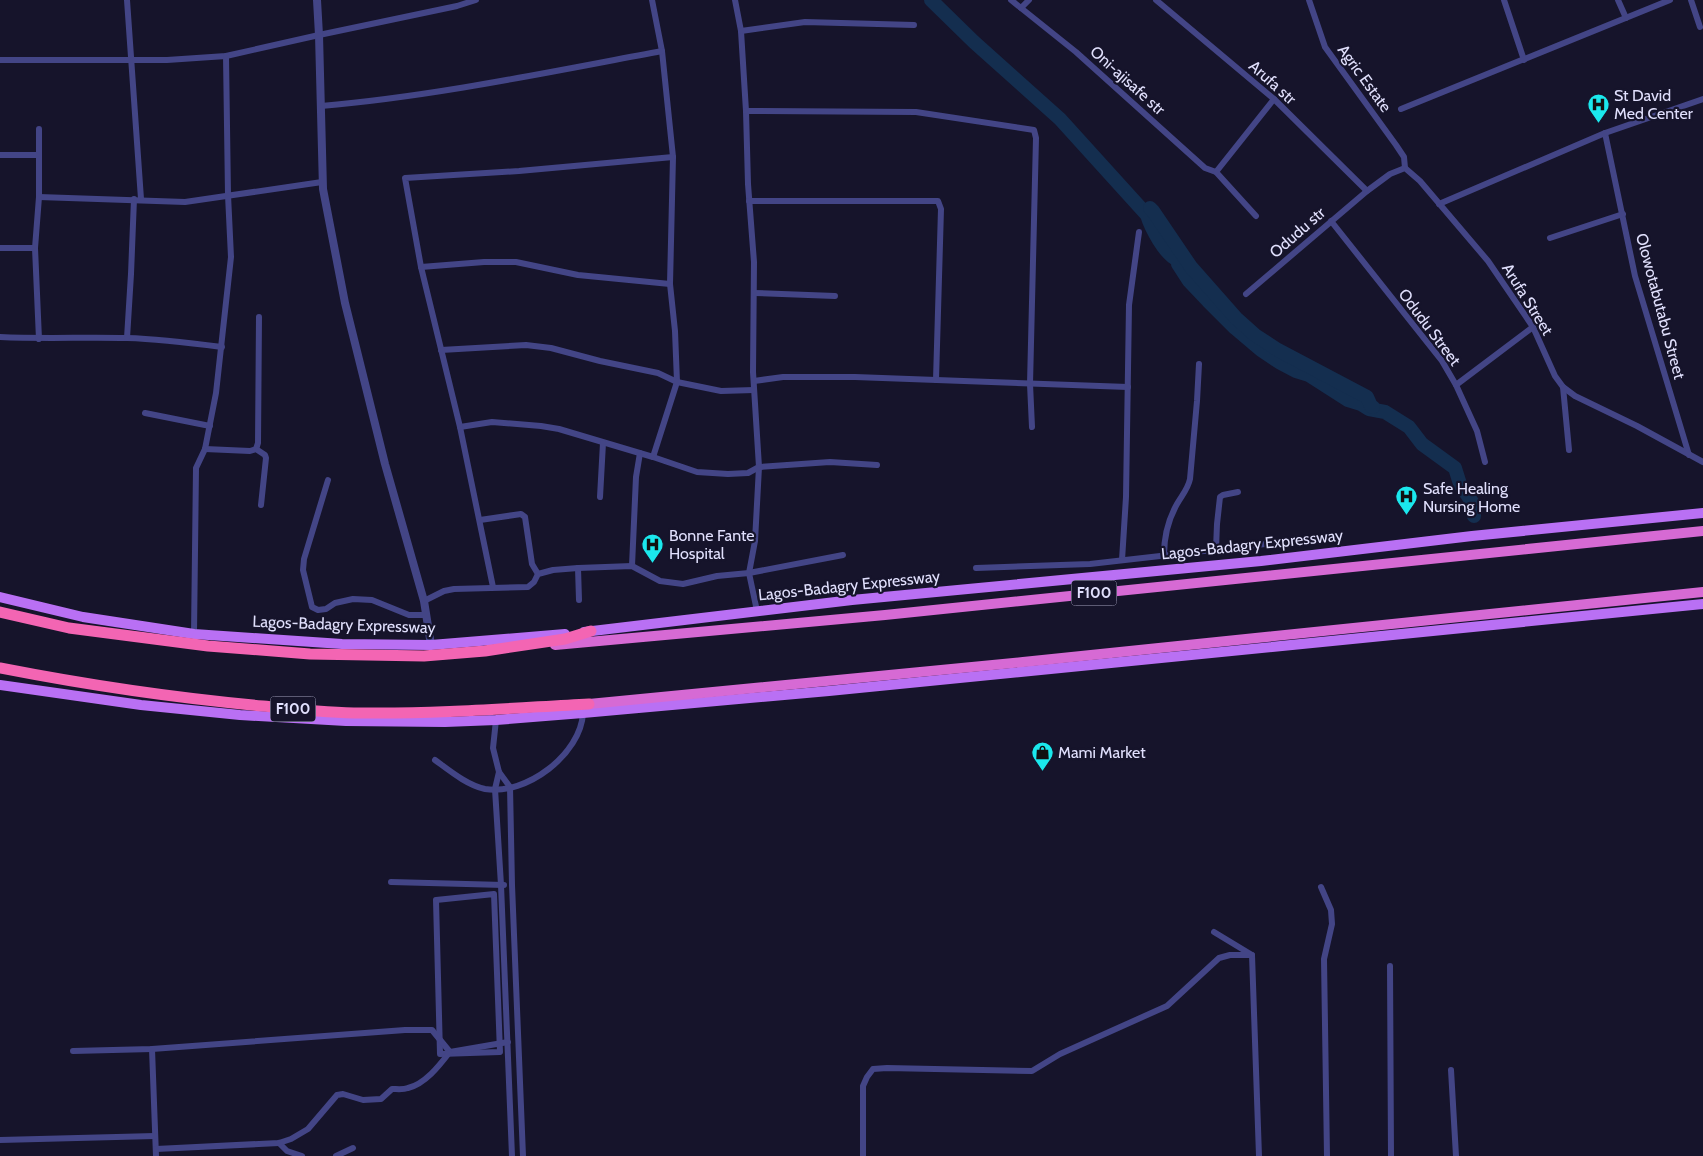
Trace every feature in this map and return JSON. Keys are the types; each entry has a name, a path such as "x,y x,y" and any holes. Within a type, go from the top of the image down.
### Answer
{"highway":[{"name":"Lagos-Badagry Expressway","path":"0,612 69,628 217,647 310,654 424,656 885,615 1703,531"},
{"name":"F100","path":"0,668 66,681 200,701 303,710 360,713 586,709 1703,592"},
{"path":"485,651 565,639 592,631"}],"main road":[{"name":"Lagos-Badagry Expressway","path":"0,597 83,617 194,634 342,644 431,645 592,631 852,600 1261,561 1472,536 1703,513"},
{"path":"0,685 240,715 346,721 445,722 496,720 586,709 1124,662 1703,604"}],"street":[{"path":"127,0 141,199"},
{"path":"316,0 319,35 322,182 340,276 390,481 424,601 431,645"},
{"path":"0,60 167,60 226,56 457,6 476,0"},
{"path":"652,0 662,51 674,157 670,284 675,331 677,382 653,457"},
{"path":"735,0 740,31 746,111 754,262 754,390 759,467 755,541 749,573 757,611"},
{"name":"Oni-ajisafe str","path":"1011,0 1076,52 1205,168 1216,172 1256,216"},
{"path":"1021,8 1029,0"},
{"name":"Arufa str","path":"1156,0 1274,98 1367,191"},
{"name":"Agric Estate","path":"1309,0 1325,47 1404,157 1405,168"},
{"path":"1504,0 1524,60"},
{"path":"1618,0 1626,18"},
{"path":"1401,109 1670,0"},
{"path":"1691,0 1700,27"},
{"path":"740,31 804,22 914,25"},
{"path":"321,106 352,104 474,86 662,51"},
{"path":"194,634 196,468 205,449 210,426 222,347 232,257 228,195 226,56"},
{"path":"1216,172 1274,98"},
{"path":"1439,204 1605,133 1703,100"},
{"path":"746,111 916,112 1034,130 1036,138 1030,384 1032,427"},
{"path":"39,129 40,197 35,248 39,339"},
{"name":"Olowotabutabu Street","path":"1605,133 1635,276 1689,456"},
{"path":"0,155 39,155"},
{"path":"493,587 460,427 421,267 404,181 407,177 519,171 674,157"},
{"path":"1367,191 1390,174 1405,168"},
{"name":"Arufa Street","path":"1405,168 1420,181 1488,262 1533,327 1555,376 1563,387 1575,396 1703,462"},
{"path":"40,197 185,202 322,182"},
{"name":"Odudu str","path":"1246,294 1367,191"},
{"path":"127,338 132,274 134,199"},
{"path":"750,201 938,202 941,209 936,380"},
{"path":"1550,238 1623,214"},
{"name":"Odudu Street","path":"1331,221 1442,361 1477,431 1485,462"},
{"path":"1122,560 1126,497 1129,305 1139,232"},
{"path":"0,248 35,248"},
{"path":"421,267 484,262 516,262 578,275 670,284"},
{"path":"754,293 835,296"},
{"path":"256,449 258,443 259,317"},
{"path":"1456,386 1533,327"},
{"path":"0,337 39,339 127,338 176,341 222,347"},
{"path":"441,350 526,345 551,348 600,361 658,373 677,382 721,392 754,390"},
{"path":"1164,555 1164,536 1169,521 1188,487 1190,479 1197,402 1198,364"},
{"path":"754,381 784,377 1128,387"},
{"path":"1563,387 1569,450"},
{"path":"145,413 210,426"},
{"path":"460,427 492,422 518,423 559,429 697,472 748,473 759,467 830,462 877,465"},
{"path":"600,497 602,443"},
{"path":"205,449 250,451 256,449 265,454 261,505"},
{"path":"632,566 636,477 640,453"},
{"path":"328,480 304,559 303,570 312,607 318,610 326,609 335,603 353,599 372,600 409,615 426,615"},
{"path":"1216,550 1216,524 1220,497 1238,492"},
{"path":"480,520 524,515 532,564 538,574"},
{"path":"976,568 1090,564 1326,537"},
{"path":"424,601 444,591 454,589 528,587 534,582 538,574 552,570 632,566 660,581 673,584 693,583 717,576 749,573 842,555"},
{"path":"578,568 579,600"},
{"path":"435,760 467,781 485,788 510,787 541,776 566,753 582,723 586,709"},
{"path":"496,720 493,748 499,772 510,787 523,1156"},
{"path":"499,772 495,788 501,885 512,1156"},
{"path":"391,882 512,885"},
{"path":"1321,887 1332,910 1332,924 1324,959 1327,1156"},
{"path":"494,894 500,1052 440,1054 436,900 494,894"},
{"path":"1214,932 1252,955"},
{"path":"863,1156 864,1086 867,1077 873,1070 887,1068 1032,1071 1060,1054 1167,1006 1219,958 1230,955 1252,955"},
{"path":"1252,955 1259,1156"},
{"path":"1390,966 1391,1156"},
{"path":"73,1051 152,1049 405,1030 432,1030 450,1052"},
{"path":"152,1049 156,1152 280,1143 308,1129 337,1095 343,1094 363,1100 381,1099 392,1089 408,1088 424,1080 435,1071 450,1052 508,1042"},
{"path":"1451,1070 1456,1156"},
{"path":"0,1140 155,1136"},
{"path":"280,1143 287,1151 302,1156"},
{"path":"336,1156 353,1148"}],"waterway":[{"path":"931,0 974,42 1060,119 1147,215 1159,240 1168,253 1178,260 1178,264 1189,281 1235,328 1261,350 1279,362 1309,375 1348,400 1369,409 1385,412 1409,427 1422,444 1455,468 1460,484 1474,505 1474,516"},
{"path":"1150,208 1191,267 1236,318 1255,335 1278,350 1367,397 1373,407"}],"place":[{"name":"St David Med Center","path":"1598,123"},
{"name":"Safe Healing Nursing Home","path":"1407,516"},
{"name":"Bonne Fante Hospital","path":"653,563"},
{"name":"Mami Market","path":"1042,771"}]}
